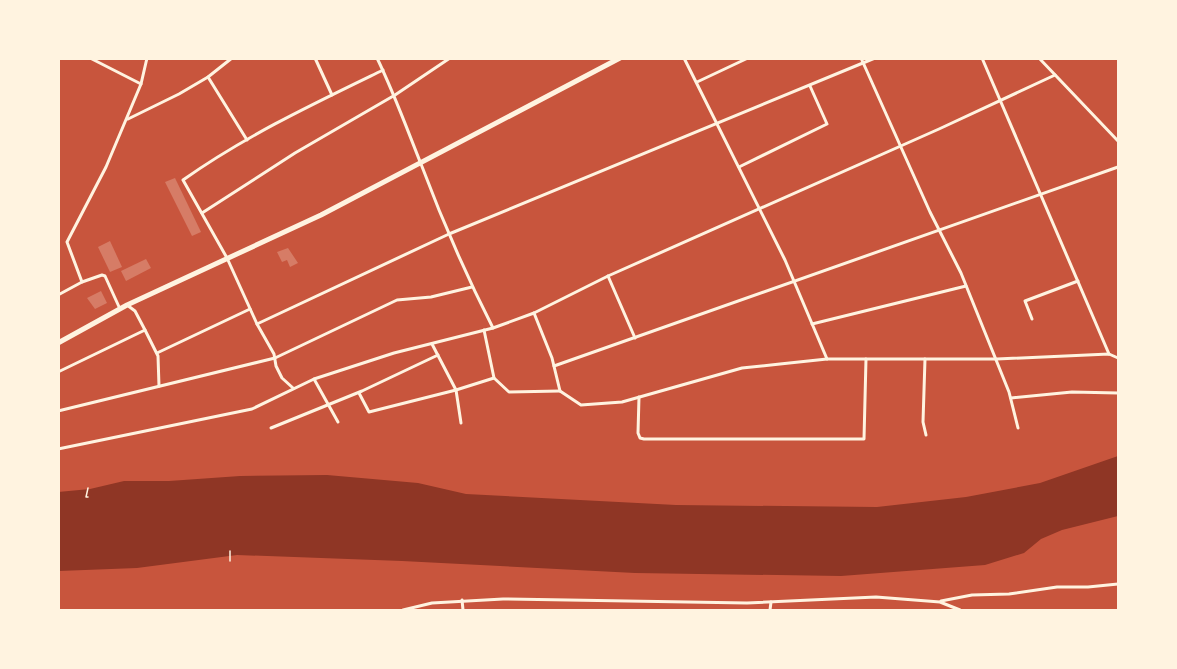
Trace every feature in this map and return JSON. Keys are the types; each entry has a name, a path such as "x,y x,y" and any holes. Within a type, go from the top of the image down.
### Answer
{"main road":[{"path":"58,343 127,305 321,215 620,58"}],"street":[{"path":"90,58 141,84"},
{"path":"82,282 67,242 106,167 141,84 147,58"},
{"path":"126,119 179,94 208,77 232,58"},
{"path":"315,58 332,95"},
{"path":"377,58 395,95 449,234 493,328"},
{"path":"202,213 295,153 395,95 450,58"},
{"path":"684,58 760,208 827,359"},
{"path":"697,82 748,58"},
{"path":"861,58 966,286 997,359 1011,398 1018,428"},
{"path":"257,324 449,234 875,58"},
{"path":"982,58 1109,354"},
{"path":"1039,58 1119,141"},
{"path":"293,388 282,378 275,358 227,258 183,180 210,160 383,70"},
{"path":"58,449 252,409 314,379 394,353 493,328 534,313 608,276 1055,75"},
{"path":"208,77 247,140"},
{"path":"739,167 827,124 810,86"},
{"path":"554,366 1119,167"},
{"path":"58,295 82,282 102,275 105,276 120,309"},
{"path":"608,276 635,338"},
{"path":"1032,320 1025,301 1078,281"},
{"path":"812,324 966,286"},
{"path":"58,411 275,358 398,300 431,297 472,287"},
{"path":"127,305 135,312 157,353 159,386"},
{"path":"157,353 250,309"},
{"path":"534,313 554,366 560,391 581,405 622,402 742,368 827,359 997,359 1109,354 1119,358"},
{"path":"58,372 145,330"},
{"path":"484,330 494,378 508,392 560,391"},
{"path":"432,344 456,390 461,423"},
{"path":"271,428 359,393 438,355"},
{"path":"639,397 638,433 640,438 644,439 864,439 866,359"},
{"path":"925,359 923,422 926,435"},
{"path":"359,393 369,412 494,378"},
{"path":"314,379 338,422"},
{"path":"1011,398 1072,392 1119,393"},
{"path":"939,602 972,595 1119,584"},
{"path":"403,610 432,603 462,600 598,599 747,603 876,597 939,602 960,610"},
{"path":"462,600 463,610"},
{"path":"770,610 771,602"}],"path":[{"path":"88,488 86,497 88,497"},
{"path":"230,551 230,561"}],"shaded area":[{"path":"1118,456 1118,516 1062,530 1041,539 1024,553 985,565 841,576 635,573 237,555 137,568 59,571 58,492 90,489 124,481 327,475 418,483 466,494 676,505 877,507 966,497 1040,483"}],"building":[{"path":"175,178 201,232 192,236 165,182"},
{"path":"110,241 122,267 110,272 98,247"},
{"path":"288,248 298,263 290,267 287,260 282,262 277,252"},
{"path":"146,259 151,268 126,281 121,271"},
{"path":"101,291 107,303 95,309 87,298"}]}
